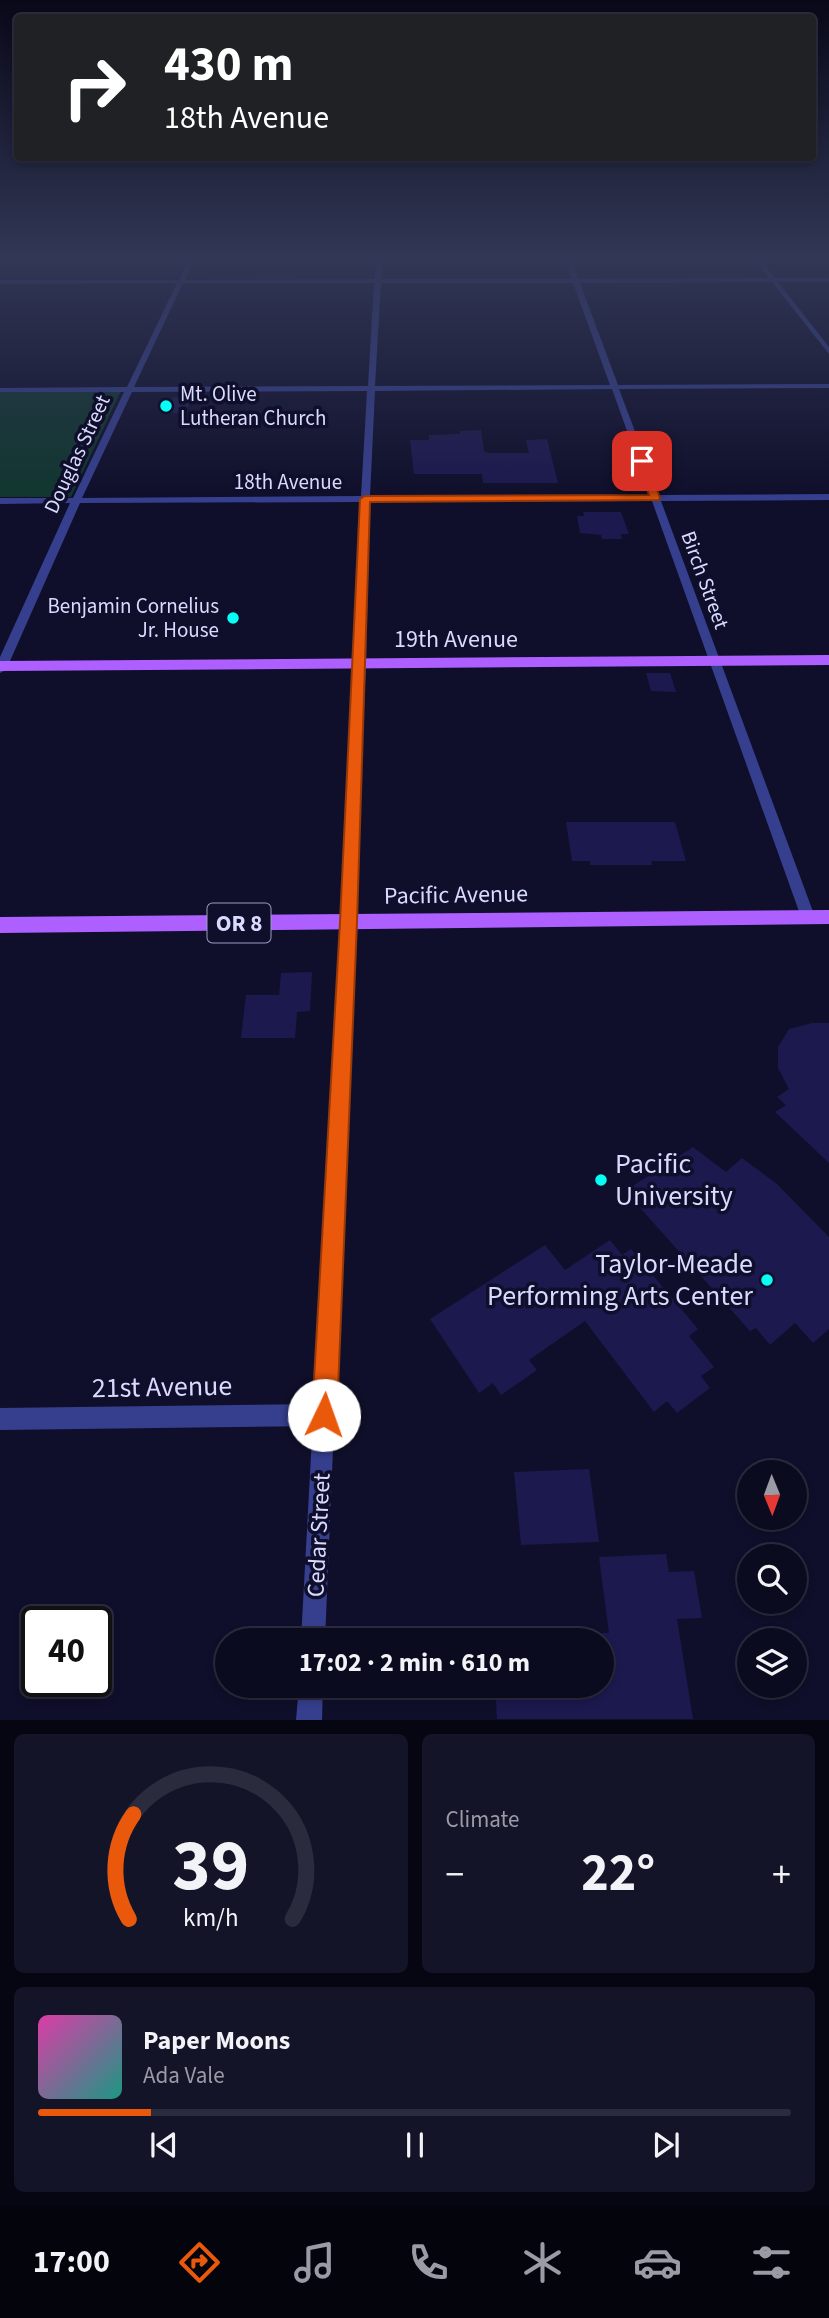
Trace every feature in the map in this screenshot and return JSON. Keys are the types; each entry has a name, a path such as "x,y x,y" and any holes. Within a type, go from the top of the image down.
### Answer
{"main road":[{"name":"19th Avenue","path":"1,667 829,660"},
{"name":"Pacific Avenue","path":"0,925 819,917"}],"street":[{"name":"Douglas Street","path":"1,667 154,336"},
{"name":"Cedar Street","path":"314,1628 349,922 365,499 375,336"},
{"name":"Birch Street","path":"596,336 714,660 819,917"},
{"path":"817,336 829,352"},
{"path":"0,390 829,386"},
{"name":"18th Avenue","path":"0,501 829,497"},
{"name":"21st Avenue","path":"0,1419 324,1415"},
{"path":"309,1720 310,1698"}],"green space":[{"path":"121,391 71,497 0,497 0,392"}],"building":[{"path":"173,397 192,397 186,413 166,413"},
{"path":"481,430 484,451 489,453 529,453 526,440 547,439 558,483 483,483 482,474 414,474 410,440 429,440 429,435"},
{"path":"583,512 621,512 629,534 621,534 622,539 602,539 601,535 580,533 577,516 584,516"},
{"path":"646,673 670,673 676,692 651,691"},
{"path":"566,822 675,822 686,861 651,861 652,865 590,865 590,861 572,861"},
{"path":"312,972 310,1011 297,1012 295,1038 241,1038 246,995 279,995 281,973"},
{"path":"812,1023 829,1023 829,1163 775,1112 786,1105 777,1097 789,1089 778,1068 778,1047 789,1029"},
{"name":"Taylor-Meade Performing Arts Center","path":"693,1147 726,1172 742,1158 777,1184 829,1237 829,1329 813,1343 795,1323 770,1345 756,1328 750,1331 625,1191"},
{"path":"610,1240 622,1255 631,1249 698,1329 689,1336 714,1367 701,1376 710,1388 677,1413 667,1401 654,1412 585,1321 529,1360 537,1370 501,1395 493,1383 479,1393 430,1319 545,1245 565,1270"},
{"path":"589,1469 599,1542 521,1545 514,1472"},
{"path":"666,1554 669,1572 694,1571 702,1618 677,1619 693,1719 497,1719 496,1698 614,1698 614,1628 608,1628 599,1557"}],"place":[{"name":"Mt. Olive Lutheran Church","path":"166,406"},
{"name":"Benjamin Cornelius Jr. House","path":"233,618"},
{"name":"Pacific University","path":"601,1180"},
{"name":"Taylor-Meade Performing Arts Center","path":"767,1280"}],"route":[{"path":"324,1415 349,922 365,499 655,498 642,461"}]}
